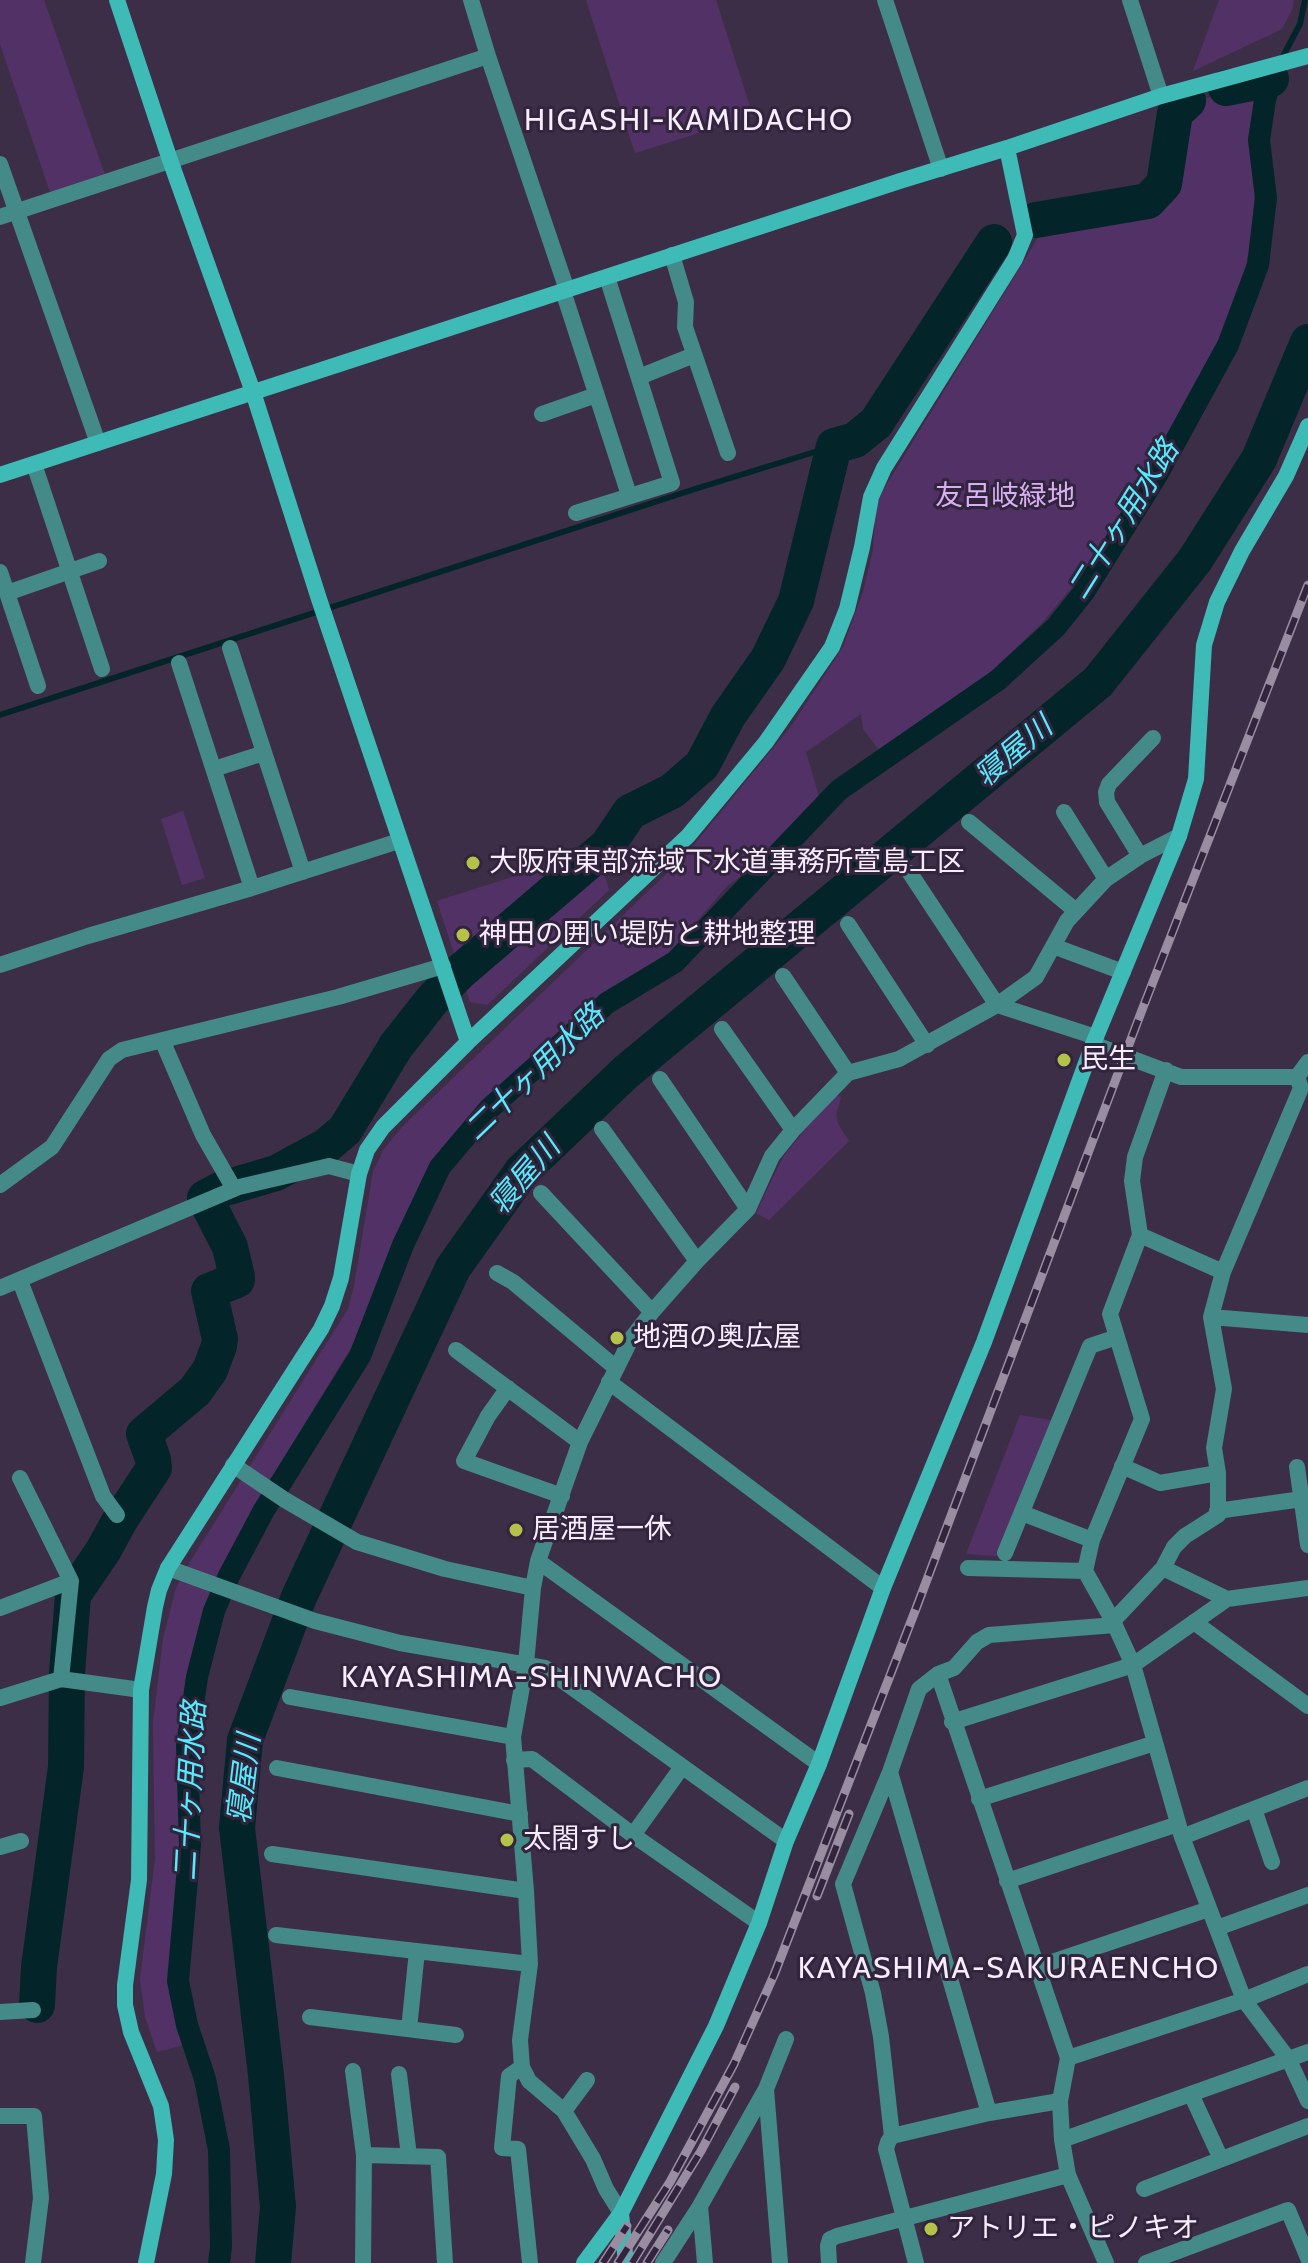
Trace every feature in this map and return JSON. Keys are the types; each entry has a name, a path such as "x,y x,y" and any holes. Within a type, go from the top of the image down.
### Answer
{"street":[{"path":"117,0 253,392 468,1042"},
{"path":"471,0 629,495"},
{"path":"885,0 941,169"},
{"path":"1130,0 1161,96"},
{"path":"8,215 488,56"},
{"path":"0,475 1161,96 1308,56"},
{"path":"146,2263 164,2174 166,2140 161,2106 131,2032 125,2005 125,1985 139,1880 141,1690 159,1590 168,1568 239,1470 321,1329 341,1278 359,1174 367,1150 383,1127 468,1042 688,836 766,742 832,647 847,609 871,497 1015,259 1025,235 1007,148"},
{"path":"0,164 8,215 98,443"},
{"path":"672,255 686,302 685,327 728,453"},
{"path":"576,513 672,483 607,277"},
{"path":"639,377 694,355"},
{"path":"542,414 596,395"},
{"path":"584,2263 621,2213 716,2026 759,1923 786,1841 819,1764 883,1588 984,1342 1095,1041 1179,836 1196,779 1204,645 1217,602 1242,551 1286,476 1308,426"},
{"path":"34,464 102,669"},
{"path":"7,593 99,561"},
{"path":"0,572 38,686"},
{"path":"230,648 303,872"},
{"path":"179,663 252,888"},
{"path":"1140,856 1107,802 1106,792 1109,784 1153,738"},
{"path":"214,769 264,753"},
{"path":"1064,812 1106,879"},
{"path":"969,822 1076,911"},
{"path":"626,2263 621,2213 564,2111 529,2081 522,2067 520,2040 530,1964 513,1737 526,1664 538,1561 580,1442 631,1339 697,1261 748,1209 772,1156 848,1073 899,1059 997,1005 1036,977 1076,911 1106,879 1140,856 1179,836"},
{"path":"0,965 399,841"},
{"path":"910,873 997,1005 1181,1077 1297,1077"},
{"path":"848,924 927,1045"},
{"path":"1053,946 1123,972"},
{"path":"0,1185 52,1147 109,1059 122,1050 338,997 443,966"},
{"path":"783,976 848,1073"},
{"path":"722,1029 793,1130"},
{"path":"162,1040 203,1135 234,1189"},
{"path":"1297,1077 1308,1062"},
{"path":"1166,1070 1135,1157 1132,1181 1140,1235 1110,1314 1142,1419 1092,1540 1085,1571 1133,1665 1180,1830 1244,2000 1289,2060 1308,2101"},
{"path":"916,2263 886,2149 892,2136 873,1993 843,1884 890,1772 919,1689 938,1674 954,1668 977,1642 989,1635 1114,1623 1163,1568 1174,1547 1185,1536 1218,1515 1218,1473 1214,1448 1224,1389 1211,1317 1223,1272 1301,1088 1297,1077"},
{"path":"660,1079 748,1209"},
{"path":"602,1129 697,1261"},
{"path":"0,1288 234,1189 329,1166 359,1174"},
{"path":"541,1193 652,1312"},
{"path":"1140,1235 1223,1272"},
{"path":"497,1273 513,1282 612,1375 883,1588"},
{"path":"20,1281 103,1496 117,1515"},
{"path":"1211,1317 1308,1325"},
{"path":"1005,1553 1090,1346 1117,1337"},
{"path":"456,1350 580,1442"},
{"path":"508,1388 488,1416 464,1461 562,1496"},
{"path":"1122,1466 1160,1483 1218,1473"},
{"path":"1297,1467 1305,1500 1308,1545"},
{"path":"239,1470 357,1542 445,1569 533,1588"},
{"path":"20,1478 71,1581 65,1679"},
{"path":"1217,1511 1305,1500"},
{"path":"1022,1513 1092,1540"},
{"path":"538,1561 819,1764"},
{"path":"168,1568 307,1619 400,1643 545,1668 786,1841"},
{"path":"968,1568 1085,1571"},
{"path":"1163,1568 1227,1599"},
{"path":"0,1608 71,1581"},
{"path":"952,1722 1133,1665 1227,1599 1308,1588"},
{"path":"1194,1622 1308,1706"},
{"path":"938,1674 1068,2058 1060,2101 1068,2175 1106,2263"},
{"path":"0,1698 65,1679 141,1690"},
{"path":"290,1697 513,1737"},
{"path":"979,1799 1155,1743"},
{"path":"514,1760 532,1759 633,1835 759,1923"},
{"path":"633,1835 682,1767"},
{"path":"277,1768 520,1814"},
{"path":"890,1772 989,2113"},
{"path":"1007,1881 1254,1809 1308,1788"},
{"path":"1254,1809 1272,1862"},
{"path":"0,1847 21,1841"},
{"path":"272,1854 526,1891"},
{"path":"1217,1928 1308,1895"},
{"path":"1037,1967 1209,1909"},
{"path":"276,1935 530,1964"},
{"path":"409,2029 417,1951"},
{"path":"1068,2058 1244,2000 1308,1974"},
{"path":"0,2012 33,2010"},
{"path":"310,2017 456,2035"},
{"path":"663,2263 700,2206 766,2089 786,2039"},
{"path":"1062,2140 1308,2052"},
{"path":"522,2067 509,2076 502,2148 518,2149 530,2263"},
{"path":"353,2071 364,2155 363,2263"},
{"path":"399,2074 409,2156"},
{"path":"564,2111 587,2080"},
{"path":"766,2089 780,2263"},
{"path":"1191,2094 1221,2159"},
{"path":"892,2136 989,2113 1060,2101"},
{"path":"0,2116 34,2116 41,2198 33,2263"},
{"path":"1144,2189 1308,2126"},
{"path":"364,2155 438,2157 445,2263"},
{"path":"829,2263 830,2239 1068,2175"},
{"path":"700,2206 705,2263"},
{"path":"1146,2263 1288,2210 1303,2230 1308,2258"}],"green space":[{"path":"0,0 44,0 105,175 51,195 0,44"},
{"path":"586,0 716,0 753,116 635,153"},
{"path":"1219,0 1294,0 1282,29 1193,71"},
{"name":"友呂岐緑地","path":"1259,84 1250,127 1255,191 1250,246 1238,302 1211,359 1088,568 1040,625 987,675 879,750 863,729 861,714 806,752 819,797 764,859 727,886 679,942 673,954 597,999 545,1047 469,1119 424,1176 364,1326 215,1578 190,1663 179,1748 180,1883 171,1969 175,2010 184,2045 157,2052 145,2017 140,1979 155,1859 153,1723 163,1639 176,1588 188,1565 348,1309 373,1172 384,1149 404,1125 684,857 792,725 843,647 863,592 873,550 876,508 882,492 1035,243 1037,223 1056,216 1149,202 1166,185 1176,113 1189,103"},
{"path":"183,811 205,878 182,885 161,819"},
{"path":"597,850 609,890 487,1005 470,1002 437,901"},
{"path":"834,1094 841,1097 836,1115 849,1141 769,1220 756,1213 783,1157"},
{"path":"1020,1415 1051,1420 997,1556 966,1554"}],"waterway":[{"path":"1271,79 1300,24 1305,0"},
{"name":"二十ヶ用水路","path":"219,2263 219,2150 205,2079 187,2025 178,1981 190,1845 187,1746 197,1677 214,1611 229,1576 264,1510 360,1356 403,1245 440,1167 489,1109 607,1003 675,962 839,790 998,680 1056,627 1084,592 1157,475 1228,345 1258,265 1266,198 1259,140 1271,79"},
{"path":"1226,88 1271,79"},
{"path":"1036,220 1148,201 1164,184 1175,113 1188,101"},
{"path":"37,2005 39,1967 66,1767 67,1673 73,1595 154,1468 144,1434 195,1391 210,1370 219,1346 209,1291 237,1280 237,1277 230,1247 205,1198 222,1189 276,1173 326,1146 345,1130 396,1046 433,999 461,971 607,846 630,812 672,791 702,765 728,716 768,659 796,601 834,446 855,440 876,423 994,242"},
{"name":"寝屋川","path":"273,2263 278,2207 237,1828 245,1740 299,1597 453,1268 522,1171 626,1072 1098,682 1195,560 1259,459 1308,342"},
{"path":"0,715 834,446"}],"railway":[{"path":"618,2263 670,2182 734,2064 774,1975 1142,1010 1308,585"},
{"path":"817,1896 849,1814"},
{"path":"632,2263 701,2151 735,2087"},
{"path":"603,2263 627,2226"},
{"path":"647,2263 668,2230"}],"place":[{"name":"大阪府東部流域下水道事務所萱島工区","path":"473,863"},
{"name":"神田の囲い堤防と耕地整理","path":"463,935"},
{"name":"民生","path":"1064,1060"},
{"name":"地酒の奥広屋","path":"617,1338"},
{"name":"居酒屋一休","path":"516,1530"},
{"name":"太閤すし","path":"507,1840"},
{"name":"アトリエ・ピノキオ","path":"931,2229"}],"district":[{"name":"HIGASHI-KAMIDACHO","path":"689,121"},
{"name":"KAYASHIMA-SHINWACHO","path":"532,1678"},
{"name":"KAYASHIMA-SAKURAENCHO","path":"1009,1969"}]}
